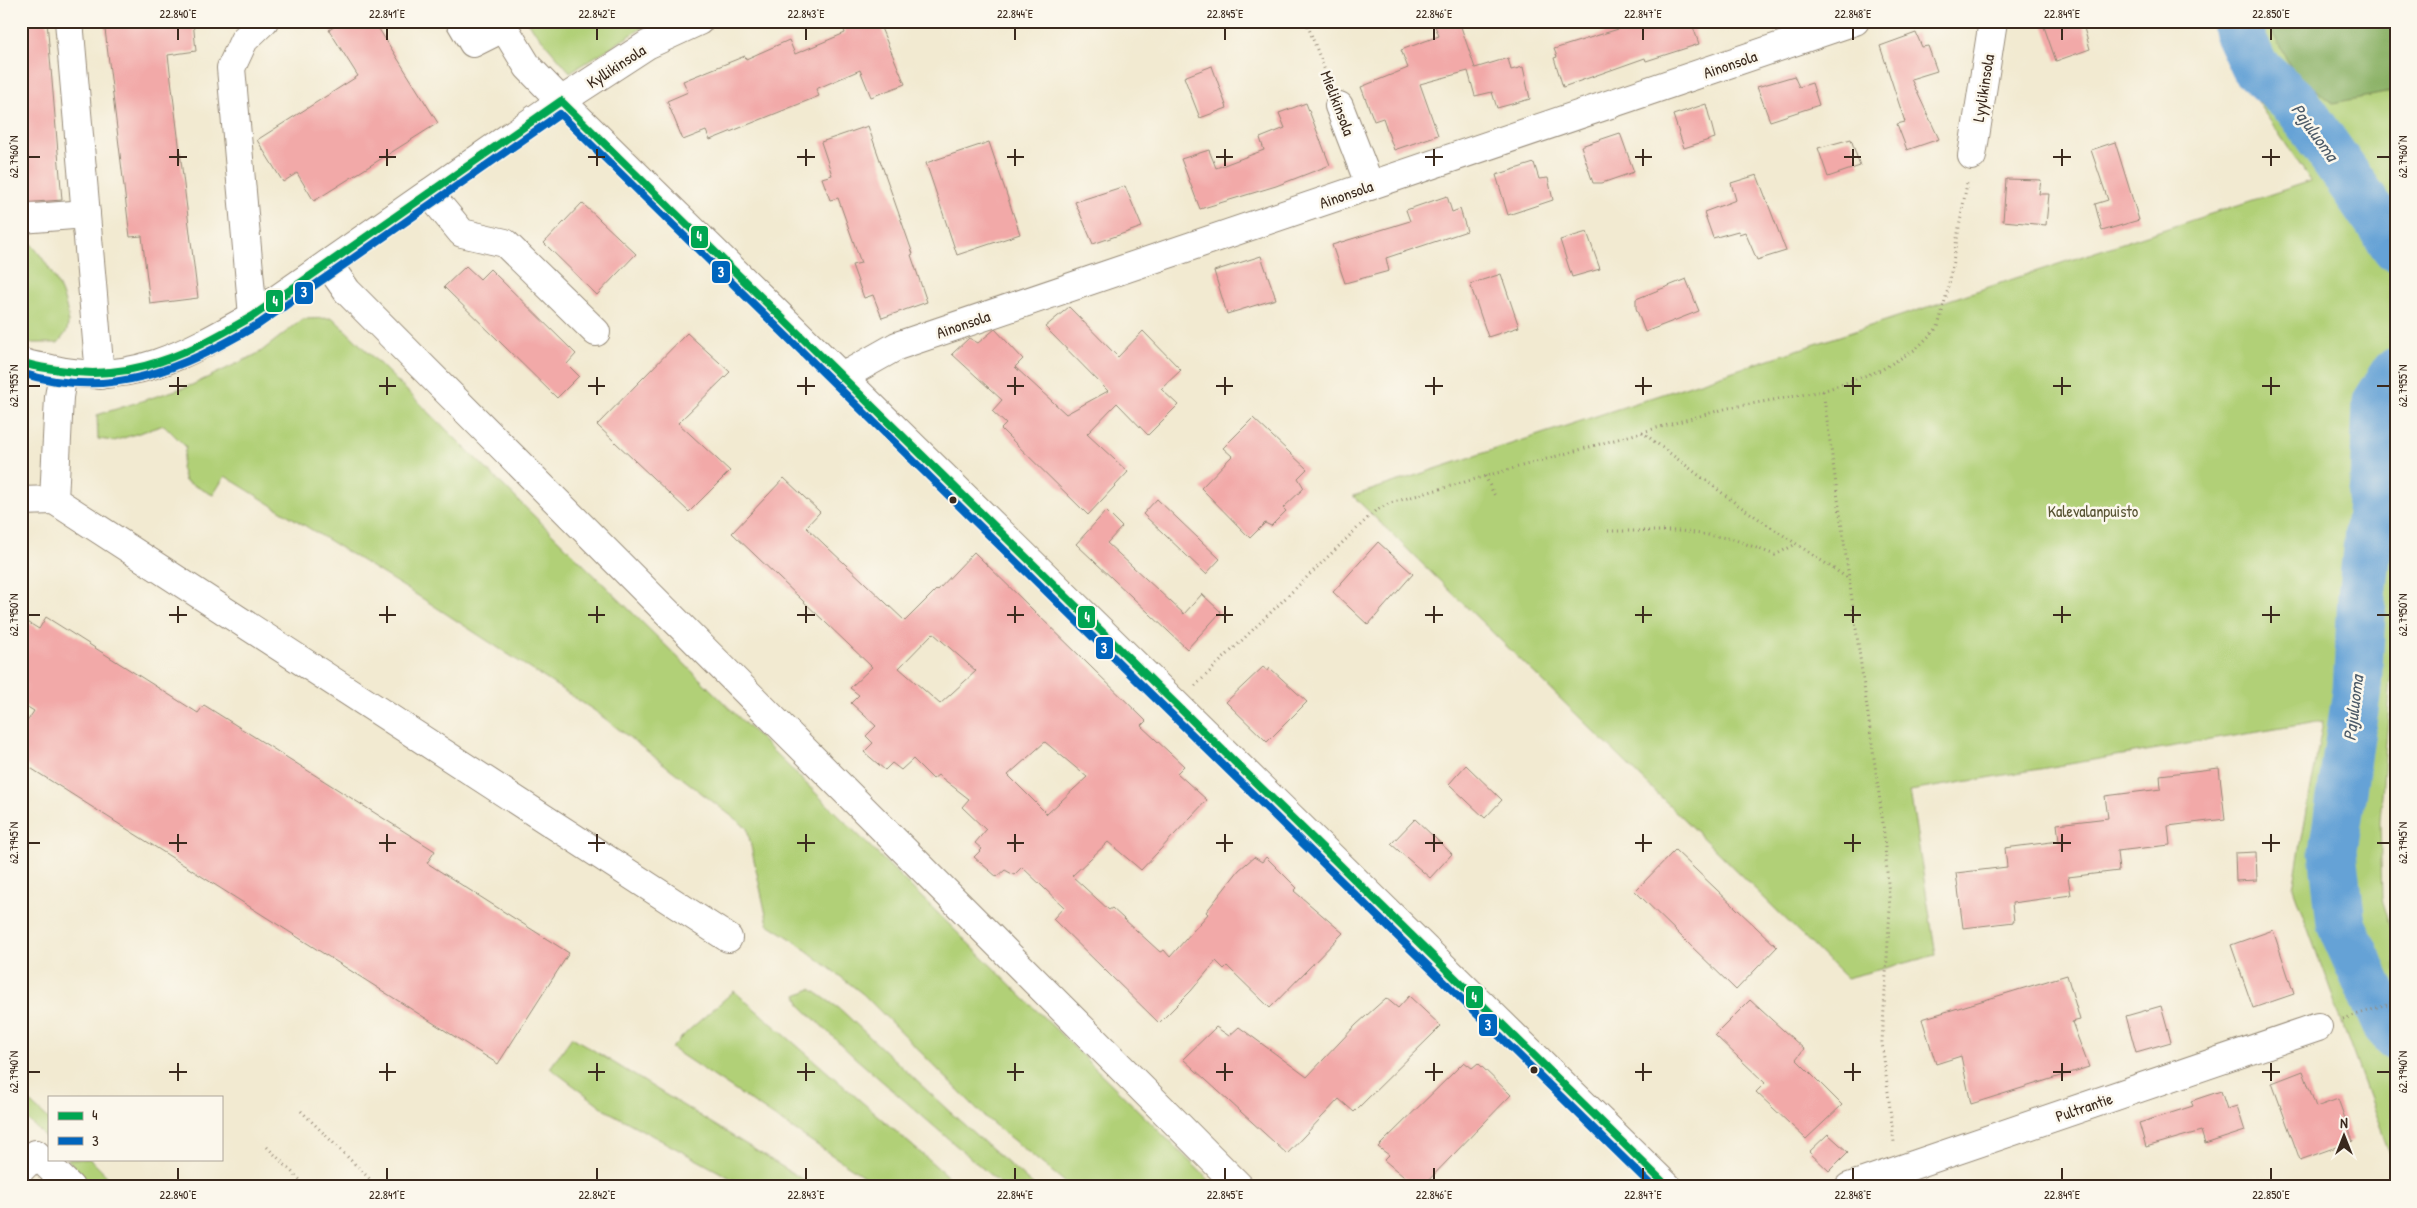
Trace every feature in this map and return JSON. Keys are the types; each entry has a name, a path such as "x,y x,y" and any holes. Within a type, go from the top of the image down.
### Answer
{"street":[{"path":"69,21 100,376"},
{"path":"253,316 231,68 244,40 264,21"},
{"path":"460,21 473,43 502,25 528,67 561,101 1668,1187"},
{"name":"Kyllikinsola","path":"21,362 63,372 100,376 148,368 201,346 253,316 561,101 647,45 699,21"},
{"name":"Ainonsola","path":"842,377 897,346 1855,21"},
{"name":"Lyylikinsola","path":"1972,156 1993,21"},
{"name":"Mielikinsola","path":"1339,106 1370,186"},
{"path":"429,193 462,233 505,243 596,332"},
{"path":"21,219 86,214"},
{"path":"328,264 347,291 1240,1187"},
{"path":"54,500 59,397 63,372"},
{"path":"21,501 54,500 728,938"},
{"name":"Pultrantie","path":"1849,1187 2318,1026"},
{"path":"21,1169 36,1154 70,1187"}],"path":[{"name":"Mielikinsola","path":"1306,21 1339,106"},
{"path":"1176,705 1375,511 1412,496 1728,408 1823,391 1882,370 1916,349 1938,326 1948,289 1972,156"},
{"path":"1823,391 1882,823 1890,908 1882,1042 1898,1170"},
{"path":"1641,432 1738,505 1849,579"},
{"path":"1485,476 1496,498"},
{"path":"1608,531 1681,531 1733,539 1775,555 1796,544"},
{"path":"2357,1014 2396,1002"},
{"path":"301,1111 378,1187"},
{"path":"267,1147 307,1187"}],"green space":[{"path":"526,21 654,21 570,72"},
{"name":"Kalevalanpuisto","path":"2216,21 2275,21 2271,30 2333,102 2396,91 2396,614 2380,821 2382,899 2396,944 2396,1171 2293,888 2323,721 1910,791 1936,955 1846,978 1353,496 2311,181 2224,53"},
{"path":"2275,21 2396,21 2396,91 2333,103 2293,71 2271,30"},
{"path":"21,234 38,252 46,264 61,292 66,306 67,330 58,343 21,343"},
{"path":"333,318 1216,1187 1071,1187 986,1118 863,994 793,940 768,924 747,828 595,711 428,602 225,476 213,495 185,481 181,467 186,447 164,425 114,441 98,439 97,415 192,385 259,353 303,319"},
{"path":"811,989 840,1009 951,1113 1035,1187 1004,1187 853,1056 801,1006 797,995"},
{"path":"734,991 960,1187 880,1187 671,1048"},
{"path":"572,1037 815,1187 747,1187 609,1112 550,1068"},
{"path":"21,1094 48,1119 48,1140 21,1113"},
{"path":"68,1160 91,1160 118,1187 95,1187"}],"building":[{"path":"21,21 47,21 62,200 21,203"},
{"path":"104,21 193,21 196,51 168,55 198,298 150,304 142,236 130,237"},
{"path":"343,21 374,21 438,123 314,201 297,173 283,182 257,140 358,76 329,30"},
{"path":"841,21 878,21 905,84 871,97 860,70 816,89 819,96 710,140 706,131 683,140 667,101 688,92 683,81 745,56 746,59 789,40 795,54 845,33"},
{"path":"1433,21 1459,21 1475,68 1508,58 1511,70 1523,67 1530,99 1497,108 1492,92 1475,96 1468,71 1420,84 1438,135 1394,150 1383,118 1374,121 1361,87 1408,68 1401,50 1439,36"},
{"path":"1644,21 1691,21 1699,44 1646,61 1645,58 1563,87 1554,58 1557,57 1554,49"},
{"path":"2042,21 2082,21 2090,49 2056,61"},
{"path":"1916,33 1922,47 1928,46 1937,71 1911,79 1939,139 1907,150 1897,124 1905,122 1880,46"},
{"path":"1212,66 1227,108 1200,118 1184,77"},
{"path":"1794,76 1799,87 1812,83 1819,105 1770,121 1757,87"},
{"path":"1306,103 1330,165 1276,186 1200,209 1181,159 1209,150 1216,168 1264,150 1260,138 1285,128 1279,113"},
{"path":"1706,104 1715,138 1684,148 1673,115"},
{"path":"868,126 913,254 911,255 927,302 882,318 873,295 864,298 852,265 861,263 838,198 830,200 822,178 832,175 821,142"},
{"path":"1620,133 1634,172 1602,183 1593,183 1581,146"},
{"path":"1851,139 1860,166 1828,177 1818,148"},
{"path":"989,142 1020,234 957,255 926,163"},
{"path":"2115,142 2139,220 2102,231 2095,204 2108,200 2091,150"},
{"path":"1534,163 1539,179 1548,178 1553,200 1508,215 1496,175"},
{"path":"1757,175 1786,251 1757,260 1745,232 1739,234 1738,231 1713,238 1704,212 1736,200 1731,183"},
{"path":"2006,179 2041,180 2039,194 2049,194 2046,225 2003,221"},
{"path":"1125,186 1142,227 1093,244 1075,202"},
{"path":"1447,196 1452,212 1460,209 1467,231 1386,258 1389,271 1345,283 1332,245 1410,221 1406,210"},
{"path":"582,203 636,254 597,295 544,243"},
{"path":"1587,232 1600,269 1572,277 1560,240"},
{"path":"1261,256 1276,299 1227,314 1214,271"},
{"path":"466,266 480,279 490,269 576,354 567,364 579,376 557,398 444,287"},
{"path":"1501,274 1519,327 1488,337 1470,284"},
{"path":"1686,279 1699,311 1645,332 1636,308 1636,299"},
{"path":"1069,307 1118,357 1143,331 1181,370 1161,389 1178,405 1148,435 1117,403 1087,434 1128,472 1088,515 1001,429 1006,424 992,411 1002,400 952,354 969,338 978,343 995,329 1023,359 1015,367 1066,414 1108,391 1045,327"},
{"path":"687,333 730,372 678,423 730,471 689,512 597,425"},
{"path":"1253,418 1307,469 1298,478 1304,488 1283,508 1286,511 1271,526 1265,523 1250,538 1201,488 1232,456 1223,448"},
{"path":"784,478 820,512 806,527 905,621 974,552 1146,721 1141,726 1184,766 1177,773 1207,800 1141,870 1108,842 1072,876 1109,910 1112,908 1160,952 1164,950 1170,957 1208,914 1206,912 1239,870 1254,857 1262,862 1266,857 1297,888 1294,891 1343,933 1270,1008 1227,966 1224,969 1216,961 1191,991 1159,1023 1053,919 1064,907 1022,867 1014,875 1005,870 997,877 974,857 982,849 975,843 986,830 962,807 969,799 938,775 933,779 913,759 901,770 892,763 885,770 864,752 873,743 866,736 876,726 851,703 859,695 850,688 872,667 732,533","holes":["933,633 976,671 940,704 899,668","1045,742 1087,777 1047,814 1008,775"]},
{"path":"1157,499 1220,559 1206,574 1143,514"},
{"path":"1106,511 1122,527 1107,543 1184,614 1202,594 1221,612 1187,649 1076,544"},
{"path":"1378,542 1413,574 1368,625 1333,592"},
{"path":"46,617 198,713 204,705 435,851 427,863 569,953 498,1064 21,762 21,731 34,711 21,703 21,618 39,629"},
{"path":"1263,667 1268,671 1270,668 1307,702 1267,742 1226,702"},
{"path":"1466,765 1502,800 1485,818 1449,784"},
{"path":"2219,768 2225,819 2168,826 2170,845 2117,851 2119,871 2068,877 2071,895 2012,903 2014,922 1963,928 1956,873 2007,867 2005,848 2059,841 2057,824 2108,818 2105,796 2161,789 2160,775"},
{"path":"1415,819 1452,854 1430,878 1391,844"},
{"path":"1675,850 1777,947 1736,990 1635,891"},
{"path":"2256,852 2257,880 2236,881 2235,853"},
{"path":"2273,930 2294,994 2253,1008 2231,945"},
{"path":"2067,975 2080,1020 2072,1022 2089,1067 1971,1104 1961,1056 1936,1064 1922,1019"},
{"path":"1409,996 1441,1026 1354,1112 1339,1099 1287,1154 1183,1059 1216,1027 1229,1036 1239,1027 1307,1077 1356,1025 1386,998 1398,1008"},
{"path":"1750,1000 1804,1049 1796,1059 1842,1105 1806,1139 1756,1092 1765,1083 1715,1035"},
{"path":"2161,1006 2171,1042 2136,1052 2126,1016"},
{"path":"1464,1062 1472,1068 1478,1063 1511,1095 1422,1187 1416,1187 1384,1160 1389,1155 1378,1147"},
{"path":"2303,1071 2316,1107 2338,1099 2353,1141 2300,1160 2272,1083"},
{"path":"2221,1091 2227,1109 2237,1106 2245,1131 2205,1144 2201,1131 2146,1147 2139,1123 2193,1106 2191,1101"},
{"path":"1828,1134 1848,1152 1829,1171 1809,1152"}],"waterway":[{"name":"Pajuluoma","path":"2241,21 2237,29 2254,66 2298,106 2396,247"},
{"name":"Pajuluoma","path":"2396,372 2377,402 2374,483 2362,597 2357,690 2333,851 2341,924 2386,1024 2396,1035"},
{"path":"2375,432 2396,431"}],"transit line":[{"name":"4","path":"21,362 35,366 86,373 112,372 137,368 160,361 207,341 253,316 561,101 1668,1187"},
{"name":"3","path":"21,373 54,381 116,382 174,367 202,355 259,324 560,114 1653,1187"}]}
